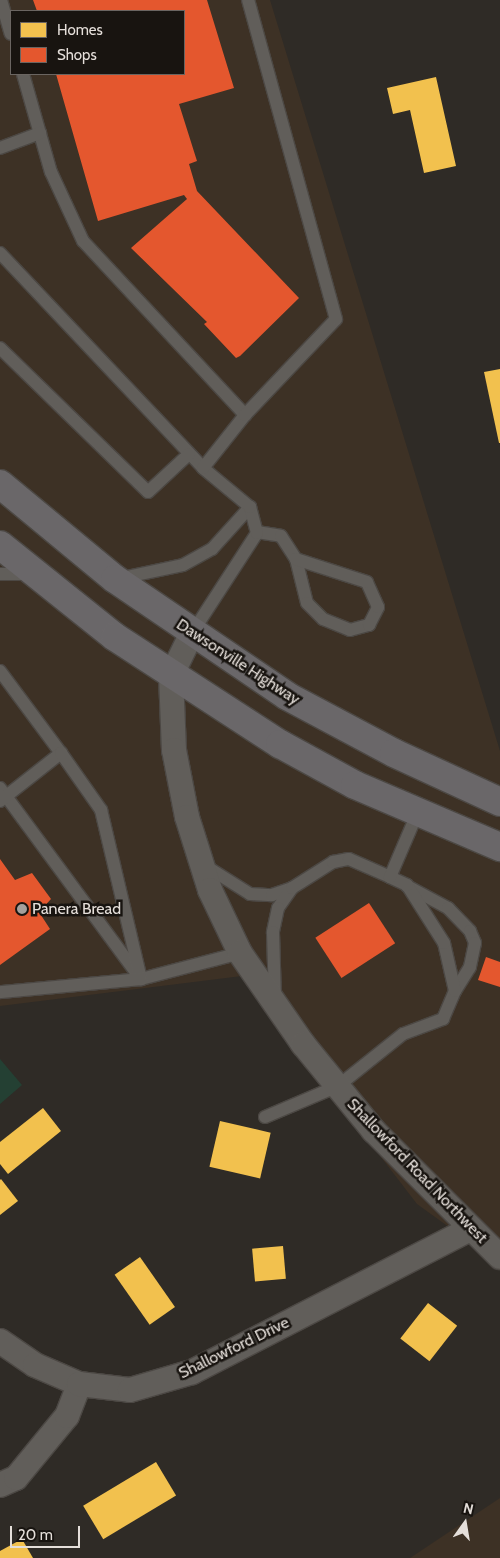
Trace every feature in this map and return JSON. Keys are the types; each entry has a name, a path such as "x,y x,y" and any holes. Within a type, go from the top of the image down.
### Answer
{"main road":[{"name":"Dawsonville Highway","path":"0,484 115,579 287,696 394,753 500,802"},
{"path":"0,545 35,574 171,676 288,748 417,814 500,847"}],"street":[{"path":"171,676 192,633"},
{"name":"Shallowford Road Northwest","path":"171,676 174,750 202,864 240,953 275,1004 374,1130 470,1229 500,1257"},
{"name":"Shallowford Drive","path":"0,1341 35,1365 79,1384 130,1390 192,1372 470,1229"},
{"path":"0,1485 16,1478 66,1416 79,1384"}],"lane":[{"path":"2,0 10,30"},
{"path":"202,468 245,415 336,320 248,0"},
{"path":"23,75 51,172 83,241 245,415"},
{"path":"0,148 40,134"},
{"path":"0,253 202,468 250,507 257,532 192,633"},
{"path":"0,348 148,492 189,454"},
{"path":"115,579 183,564 212,549 250,507"},
{"path":"257,532 281,536 296,559 307,603 323,619 350,630 369,625 378,607 367,582 296,559"},
{"path":"0,574 35,574"},
{"path":"0,672 101,810 141,979"},
{"path":"61,753 2,795 141,979"},
{"path":"390,877 417,814"},
{"path":"202,864 250,894 272,895 292,888 333,862 349,859 407,885 448,908 470,931 475,943 470,967 455,992 443,1019 403,1034 338,1086 265,1117"},
{"path":"407,885 444,943 455,992"},
{"path":"275,1004 273,932 278,908 292,888"},
{"path":"0,992 141,979 240,953"}],"shaded area":[{"path":"0,0 270,0 500,751 500,1264 417,1204 242,976 0,1006"},
{"path":"500,1498 500,1558 410,1558"}],"green space":[{"path":"0,1059 22,1085 0,1104"}],"building: Homes":[{"path":"436,77 456,166 424,173 410,110 393,114 387,88"},
{"path":"500,369 500,443 499,443 484,372"},
{"path":"43,1108 61,1131 8,1174 0,1164 0,1142"},
{"path":"220,1121 271,1133 260,1178 209,1167"},
{"path":"0,1180 18,1201 0,1215"},
{"path":"283,1246 286,1279 255,1282 252,1249"},
{"path":"140,1257 175,1307 150,1325 115,1275"},
{"path":"428,1303 457,1326 429,1361 400,1338"},
{"path":"156,1462 176,1495 103,1539 83,1506"},
{"path":"22,1539 33,1558 0,1558 0,1551"}],"building: Shops":[{"path":"33,0 207,0 234,88 179,104 197,161 189,164 197,191 299,298 240,356 236,358 204,324 207,322 131,248 187,199 184,195 98,221 56,75 185,75 185,10 37,10"},
{"name":"Panera Bread","path":"0,859 15,880 32,873 51,899 39,912 50,929 0,965"},
{"path":"369,903 395,943 341,978 315,938"},
{"path":"486,957 500,962 500,987 478,980"}],"place":[{"name":"Panera Bread","path":"22,909"}]}
